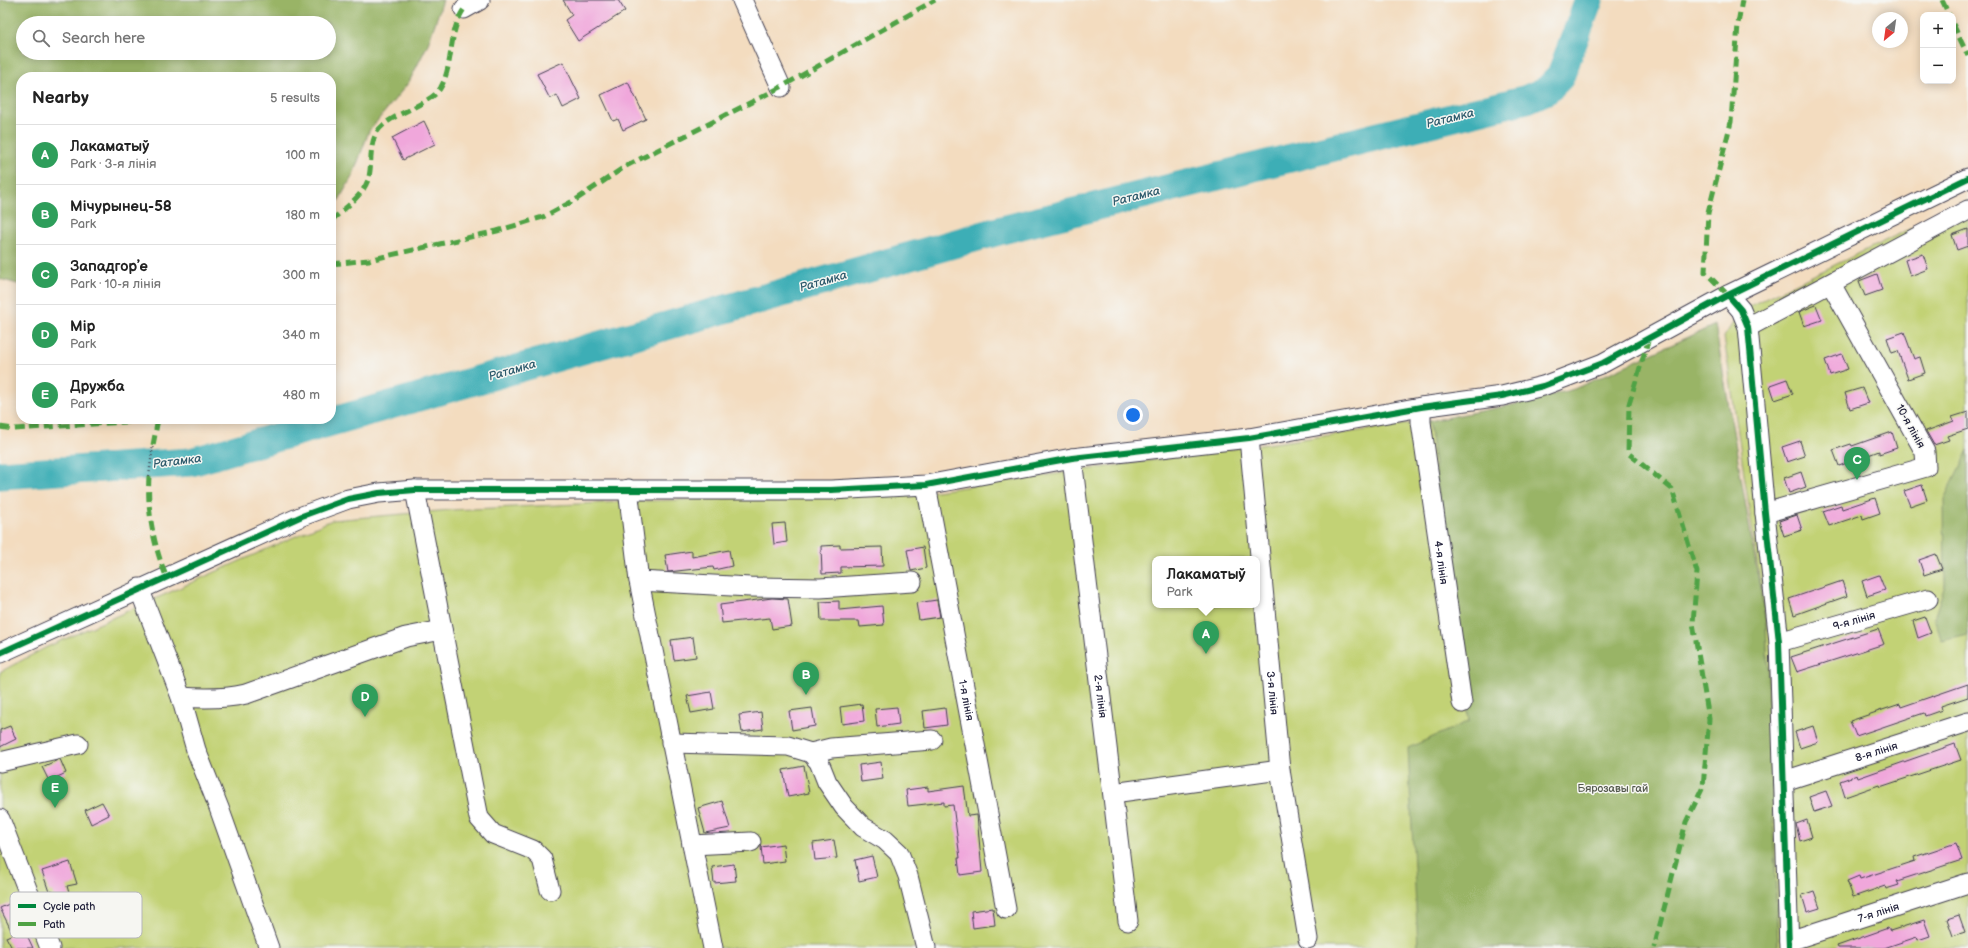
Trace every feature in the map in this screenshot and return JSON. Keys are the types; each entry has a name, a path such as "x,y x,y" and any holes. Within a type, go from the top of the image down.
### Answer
{"street":[{"path":"464,9 480,0"},
{"path":"742,0 781,87"},
{"path":"0,653 139,588 302,516 348,499 379,493 415,490 927,489 1073,465 1249,442 1421,415 1502,396 1543,386 1603,363 1728,295 1968,178"},
{"path":"1748,327 1968,210"},
{"name":"10-я лінія","path":"1765,513 1926,467 1925,452 1830,284"},
{"path":"1728,295 1741,310 1748,327 1765,513 1779,642 1789,944"},
{"name":"4-я лінія","path":"1421,415 1462,703"},
{"name":"3-я лінія","path":"1249,442 1260,556"},
{"name":"2-я лінія","path":"1073,465 1128,921"},
{"path":"628,489 639,581 713,948"},
{"name":"1-я лінія","path":"927,489 1006,909"},
{"path":"415,490 479,818 493,834 533,850 542,859 550,890"},
{"name":"3-я лінія","path":"1260,558 1280,770 1308,939"},
{"path":"639,581 750,587 813,588 912,582"},
{"path":"139,588 181,697 196,750 219,808 269,948"},
{"name":"9-я лінія","path":"1779,642 1928,599"},
{"path":"181,697 205,700 228,698 246,694 400,639 442,630"},
{"name":"8-я лінія","path":"1784,781 1968,722"},
{"path":"671,743 788,746 811,753 831,748 932,740"},
{"path":"0,762 78,744"},
{"path":"811,753 819,762 827,782 844,808 863,826 885,840 899,853 908,876 926,948"},
{"path":"1113,793 1280,770"},
{"path":"0,819 28,892"},
{"path":"692,845 751,842"},
{"name":"7-я лінія","path":"1789,944 1968,883"},
{"path":"46,938 50,948"}],"path":[{"path":"149,476 153,445"}],"green space":[{"path":"0,0 443,0 428,44 409,82 369,131 353,175 336,203 336,72 16,72 16,284 0,279"},
{"path":"1968,201 1968,948 1778,948 1766,624 1724,337 1741,310"},
{"name":"Бярозавы гай","path":"1715,325 1766,624 1778,948 1418,947 1408,748 1469,721 1429,421 1522,403 1574,389"},
{"path":"1429,421 1469,721 1419,947 1427,948 0,948 0,672 47,647 332,520 451,510 643,501 929,492"},
{"path":"1968,450 1968,635 1942,641 1934,618 1945,585 1944,499"}],"building":[{"path":"563,0 618,0 625,11 578,41 565,20 572,15"},
{"path":"563,62 581,99 563,108 557,95 550,99 537,74"},
{"path":"628,82 646,119 623,130 618,119 613,121 601,95"},
{"path":"424,121 435,144 403,160 392,138"},
{"path":"1968,229 1968,246 1957,250 1952,235"},
{"path":"1923,254 1928,269 1910,276 1905,260"},
{"path":"1877,274 1882,290 1865,296 1859,281"},
{"path":"1816,305 1822,320 1804,326 1799,312"},
{"path":"1904,332 1914,359 1920,357 1925,373 1908,379 1898,351 1892,353 1887,338"},
{"path":"1842,354 1848,369 1830,375 1825,360"},
{"path":"1787,379 1793,394 1775,400 1770,385"},
{"path":"1862,388 1868,403 1850,409 1845,393"},
{"path":"1968,412 1968,429 1947,436 1949,440 1934,445 1926,431 1954,421 1952,417"},
{"path":"1892,432 1897,448 1879,454 1879,451 1839,466 1833,450 1851,444 1852,446"},
{"path":"1800,441 1805,456 1787,462 1782,447"},
{"path":"1801,472 1806,487 1789,493 1784,478"},
{"path":"1922,485 1927,500 1910,506 1904,491"},
{"path":"1875,498 1880,513 1863,519 1862,515 1829,526 1823,511 1841,505 1842,509"},
{"path":"1797,515 1802,530 1784,536 1779,521"},
{"path":"785,523 787,542 774,544 772,524"},
{"path":"840,545 840,548 882,547 883,566 841,567 841,573 822,574 821,546"},
{"path":"923,547 926,568 911,571 907,550"},
{"path":"729,550 732,566 714,570 713,567 668,572 665,555 692,551 692,557"},
{"path":"1936,554 1942,569 1924,575 1919,560"},
{"path":"1879,575 1885,590 1867,596 1862,581"},
{"path":"1842,581 1847,596 1794,615 1789,599"},
{"path":"772,598 788,599 792,626 772,629 770,618 722,623 720,605"},
{"path":"937,600 940,617 919,620 916,603"},
{"path":"839,601 839,610 882,606 884,625 860,627 859,621 821,621 820,602"},
{"path":"1925,617 1931,633 1918,638 1913,621"},
{"path":"1878,629 1884,644 1797,672 1791,657"},
{"path":"693,637 696,657 674,660 671,640"},
{"path":"1968,684 1968,697 1941,706 1942,710 1925,716 1924,713 1856,736 1850,721 1900,704 1901,707"},
{"path":"711,692 714,709 691,713 687,696"},
{"path":"862,704 864,721 842,724 840,707"},
{"path":"897,707 899,724 877,727 875,709"},
{"path":"812,708 815,726 792,730 789,711"},
{"path":"945,708 947,725 925,728 923,711"},
{"path":"761,712 763,729 742,732 739,715"},
{"path":"10,726 16,739 0,747 0,730"},
{"path":"1813,726 1818,742 1800,748 1795,732"},
{"path":"1955,744 1961,760 1845,797 1840,781 1857,775 1858,778"},
{"path":"60,759 66,773 49,781 42,767"},
{"path":"881,762 883,779 861,782 859,765"},
{"path":"804,766 809,793 788,797 783,770"},
{"path":"964,786 968,816 977,815 982,872 960,875 958,858 960,858 953,805 944,806 944,802 908,806 906,790 928,787 928,791"},
{"path":"1826,791 1832,806 1814,812 1809,797"},
{"path":"722,801 730,828 705,833 698,808"},
{"path":"102,802 109,815 91,824 85,810"},
{"path":"1807,820 1812,837 1800,841 1796,824"},
{"path":"834,840 837,858 815,860 813,843"},
{"path":"1956,843 1962,860 1897,881 1899,885 1886,889 1885,886 1853,897 1847,881 1859,876 1860,879 1915,861 1914,857"},
{"path":"783,844 785,861 763,864 761,847"},
{"path":"872,856 877,877 859,881 855,860"},
{"path":"70,862 77,884 67,886 69,892 49,892 42,871"},
{"path":"734,864 736,881 714,883 712,867"},
{"path":"1814,891 1820,908 1807,912 1802,895"},
{"path":"10,904 10,928 0,908"},
{"path":"993,908 995,925 973,928 971,911"},
{"path":"1959,915 1965,932 1953,936 1947,919"},
{"path":"1924,920 1930,936 1918,940 1917,937 1884,948 1838,948 1837,946 1888,928 1890,931"},
{"path":"10,935 10,938 28,938 33,948 12,948 6,937"}],"waterway":[{"name":"Ратамка","path":"336,421 1002,230 1527,99 1547,90 1560,77 1589,0"},
{"name":"Ратамка","path":"0,475 191,462 324,424"}],"marked path":[{"path":"336,263 369,260 497,231 543,217 577,199 626,166 781,87 935,0"},
{"path":"1728,295 1705,272 1708,213 1731,122 1738,24 1742,0"},
{"path":"1942,0 1948,12"},
{"path":"336,216 357,197 368,180 372,144 377,132 391,119 429,99 441,87 448,68 455,28 464,9"},
{"path":"1956,30 1968,56"},
{"path":"1649,338 1629,404 1628,453 1672,489 1697,572 1693,623 1709,719 1703,787 1686,822 1654,948"},
{"path":"0,427 14,429 93,424"},
{"path":"153,445 157,424"},
{"path":"149,476 149,502 154,539 166,576"}],"cycle path":[{"path":"0,653 302,516 348,499 379,493 415,490 831,490 926,485 1072,458 1249,438 1421,407 1502,396 1543,386 1603,363 1728,295 1968,178"},
{"path":"1728,295 1741,310 1748,327 1765,513 1779,642 1789,948"}],"place":[{"name":"Западгорʼе","path":"1857,480"},
{"name":"Лакаматыў","path":"1206,654"},
{"name":"Мічурынец-58","path":"806,695"},
{"name":"Мір","path":"365,717"},
{"name":"Дружба","path":"55,808"}]}
